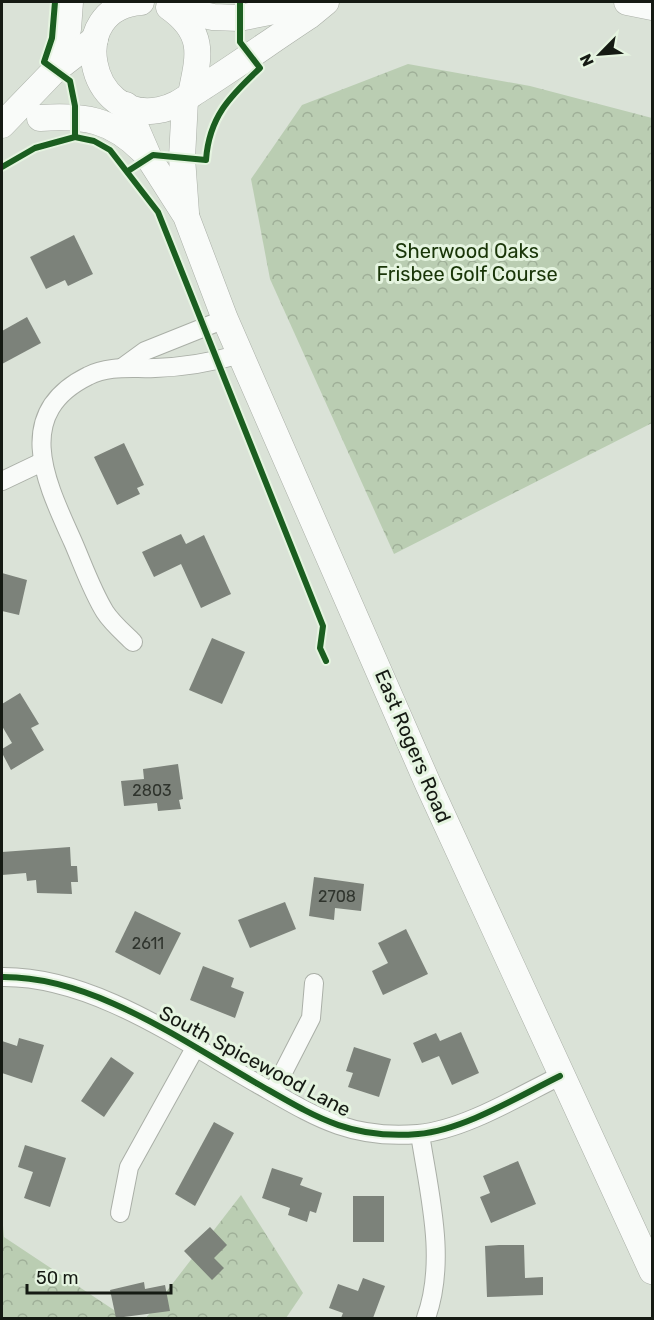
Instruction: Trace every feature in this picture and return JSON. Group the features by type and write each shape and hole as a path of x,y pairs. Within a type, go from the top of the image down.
{"main road":[{"path":"55,70 68,29 70,2"},
{"path":"96,2 97,33 93,61 98,78 122,103 140,111 158,110 188,97 309,16 326,2"},
{"path":"2,126 55,70 97,33 108,16 120,7 157,3 213,17 239,18 320,2"},
{"path":"157,3 186,20 198,45 198,60 188,97"},
{"name":"East Rogers Road","path":"186,216 182,154 188,97"},
{"path":"2,135 40,118 122,103"},
{"name":"East Rogers Road","path":"122,103 149,158 186,216 225,319 428,784 560,1076 652,1271"},
{"path":"40,118 91,119 106,123 129,137 149,158"}],"street":[{"path":"123,367 145,351 225,319"},
{"path":"133,642 105,613 48,488 42,462 44,428 58,399 69,388 90,375 123,367 155,368 216,361 241,354"},
{"path":"2,481 42,462"},
{"name":"South Spicewood Lane","path":"2,977 54,982 102,997 313,1115 350,1131 379,1135 420,1134 469,1119 560,1076"},
{"path":"273,1092 311,1018 314,983"},
{"path":"120,1213 129,1167 195,1048"},
{"path":"420,1134 435,1237 433,1285 426,1318"}],"green space":[{"name":"Sherwood Oaks Frisbee Golf Course","path":"408,64 530,86 652,118 652,423 394,554 270,279 251,179 302,105"},
{"path":"241,1195 303,1293 286,1318 146,1318"},
{"path":"2,1214 4,1237 126,1318 2,1318"}],"building":[{"path":"74,235 93,274 68,286 65,280 46,289 30,257"},
{"path":"27,317 41,343 2,364 2,331"},
{"path":"124,443 144,485 137,488 140,494 117,505 94,457"},
{"path":"181,534 186,544 204,535 231,594 201,608 181,564 154,577 142,552"},
{"path":"2,573 27,580 19,615 2,611"},
{"path":"212,638 245,652 222,704 189,690"},
{"path":"20,693 39,724 31,728 44,750 11,770 2,753 2,749 12,743 2,726 2,704"},
{"path":"178,764 183,799 179,800 181,809 158,811 157,803 124,806 121,781 144,779 143,769"},
{"path":"70,847 71,866 77,866 78,882 71,882 72,894 37,893 36,880 27,881 26,873 2,875 2,852"},
{"path":"314,877 364,884 361,911 335,908 334,920 309,916"},
{"path":"285,902 296,929 250,948 238,920"},
{"path":"135,911 181,933 160,975 115,952"},
{"path":"406,929 428,974 383,995 372,971 388,963 378,943"},
{"path":"203,966 234,978 231,987 244,992 235,1018 190,1000"},
{"path":"461,1032 479,1073 452,1085 439,1056 422,1063 413,1043 436,1033 440,1041"},
{"path":"19,1038 44,1045 32,1083 2,1073 2,1041 17,1046"},
{"path":"354,1047 391,1059 379,1097 348,1087 353,1073 346,1071"},
{"path":"111,1057 134,1073 104,1117 81,1101"},
{"path":"214,1122 234,1133 195,1206 175,1194"},
{"path":"25,1145 66,1158 50,1207 24,1198 33,1172 18,1167"},
{"path":"518,1161 536,1204 491,1223 480,1197 490,1193 483,1176"},
{"path":"272,1168 303,1178 300,1185 322,1193 316,1213 310,1211 307,1222 288,1215 290,1208 262,1198"},
{"path":"353,1196 384,1196 384,1242 353,1242"},
{"path":"210,1227 227,1245 214,1258 224,1268 212,1280 184,1251"},
{"path":"524,1245 525,1278 543,1277 543,1295 487,1297 485,1246"},
{"path":"363,1278 385,1286 373,1318 341,1318 343,1313 329,1308 338,1284 358,1291"},
{"path":"144,1282 145,1289 165,1285 170,1311 116,1318 110,1290"}],"cycle path":[{"path":"55,2 52,38 44,62 70,81 75,106 75,137"},
{"path":"128,171 153,155 206,160 211,131 216,119 239,88 260,68 240,42 240,2"},
{"path":"2,167 35,148 75,137 94,141 110,150 158,212 323,626 320,648 326,661"},
{"path":"2,977 36,980 69,987 102,999 167,1031 315,1115 352,1129 372,1133 418,1134 454,1126 491,1111 560,1076"}]}
